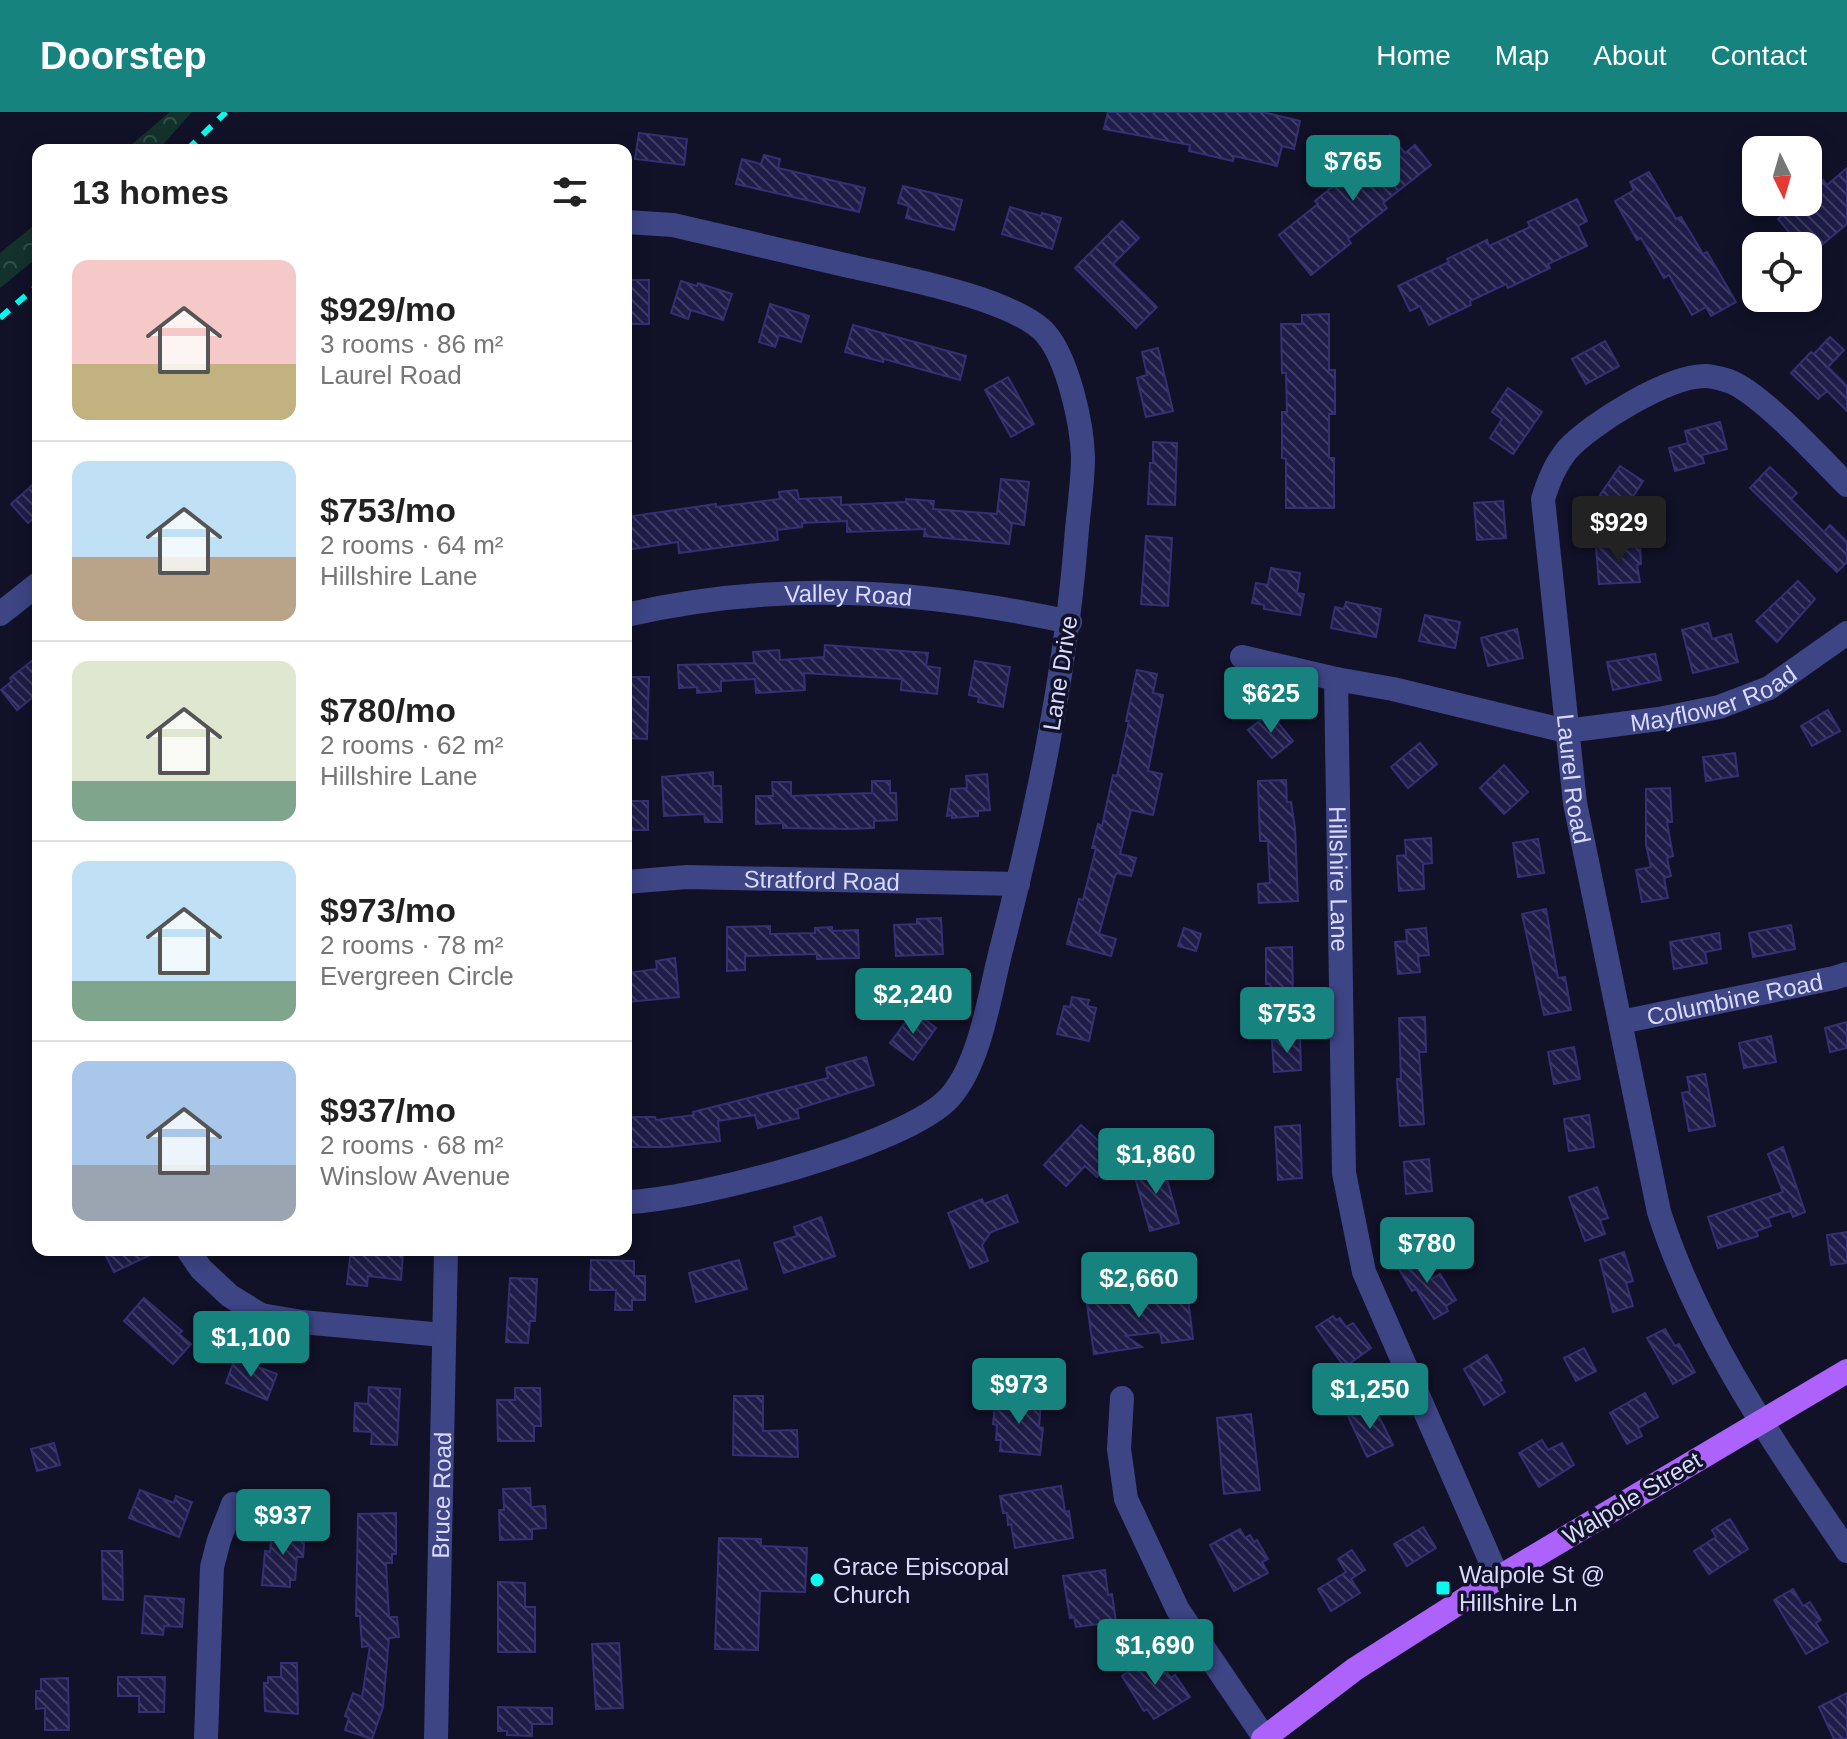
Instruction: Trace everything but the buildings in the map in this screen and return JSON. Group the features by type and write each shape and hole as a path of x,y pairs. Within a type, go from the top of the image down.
{"main road":[{"name":"Walpole Street","path":"1264,1738 1355,1669 1498,1578 1847,1371"}],"street":[{"name":"Lane Drive","path":"632,222 673,225 964,293 1017,314 1045,333 1075,399 1083,456 1070,622 1043,773 1018,884 968,1072 948,1099 913,1124 833,1156 717,1188 632,1202"},
{"name":"Laurel Road","path":"1846,483 1749,391 1728,381 1705,376 1683,380 1606,417 1568,449 1551,473 1543,499 1575,803 1651,1178 1668,1240 1702,1316 1761,1422 1847,1551"},
{"path":"0,614 32,589"},
{"name":"Valley Road","path":"632,614 679,603 742,595 823,592 979,603 1070,622"},
{"name":"Mayflower Road","path":"1566,731 1659,719 1719,707 1769,688 1847,633"},
{"path":"1242,657 1393,689 1566,731"},
{"name":"Hillshire Lane","path":"1336,679 1344,1173 1355,1237 1369,1286 1498,1578"},
{"name":"Stratford Road","path":"632,882 687,877 1018,884"},
{"name":"Columbine Road","path":"1621,1022 1847,974"},
{"path":"192,1256 201,1269 230,1296 261,1315 302,1322 443,1335"},
{"name":"Bruce Road","path":"436,1739 446,1256"},
{"path":"1122,1398 1119,1449 1126,1499 1178,1610 1264,1738"},
{"path":"206,1739 212,1567 233,1504"}],"green space":[{"path":"170,112 192,112 163,144 132,144"},
{"path":"32,227 32,262 0,288 0,253"}],"railway":[{"path":"193,144 226,112"},
{"path":"0,318 32,290"}],"place":[{"name":"Grace Episcopal Church","path":"817,1580"},
{"name":"Walpole St @ Hillshire Ln","path":"1443,1588"}]}
